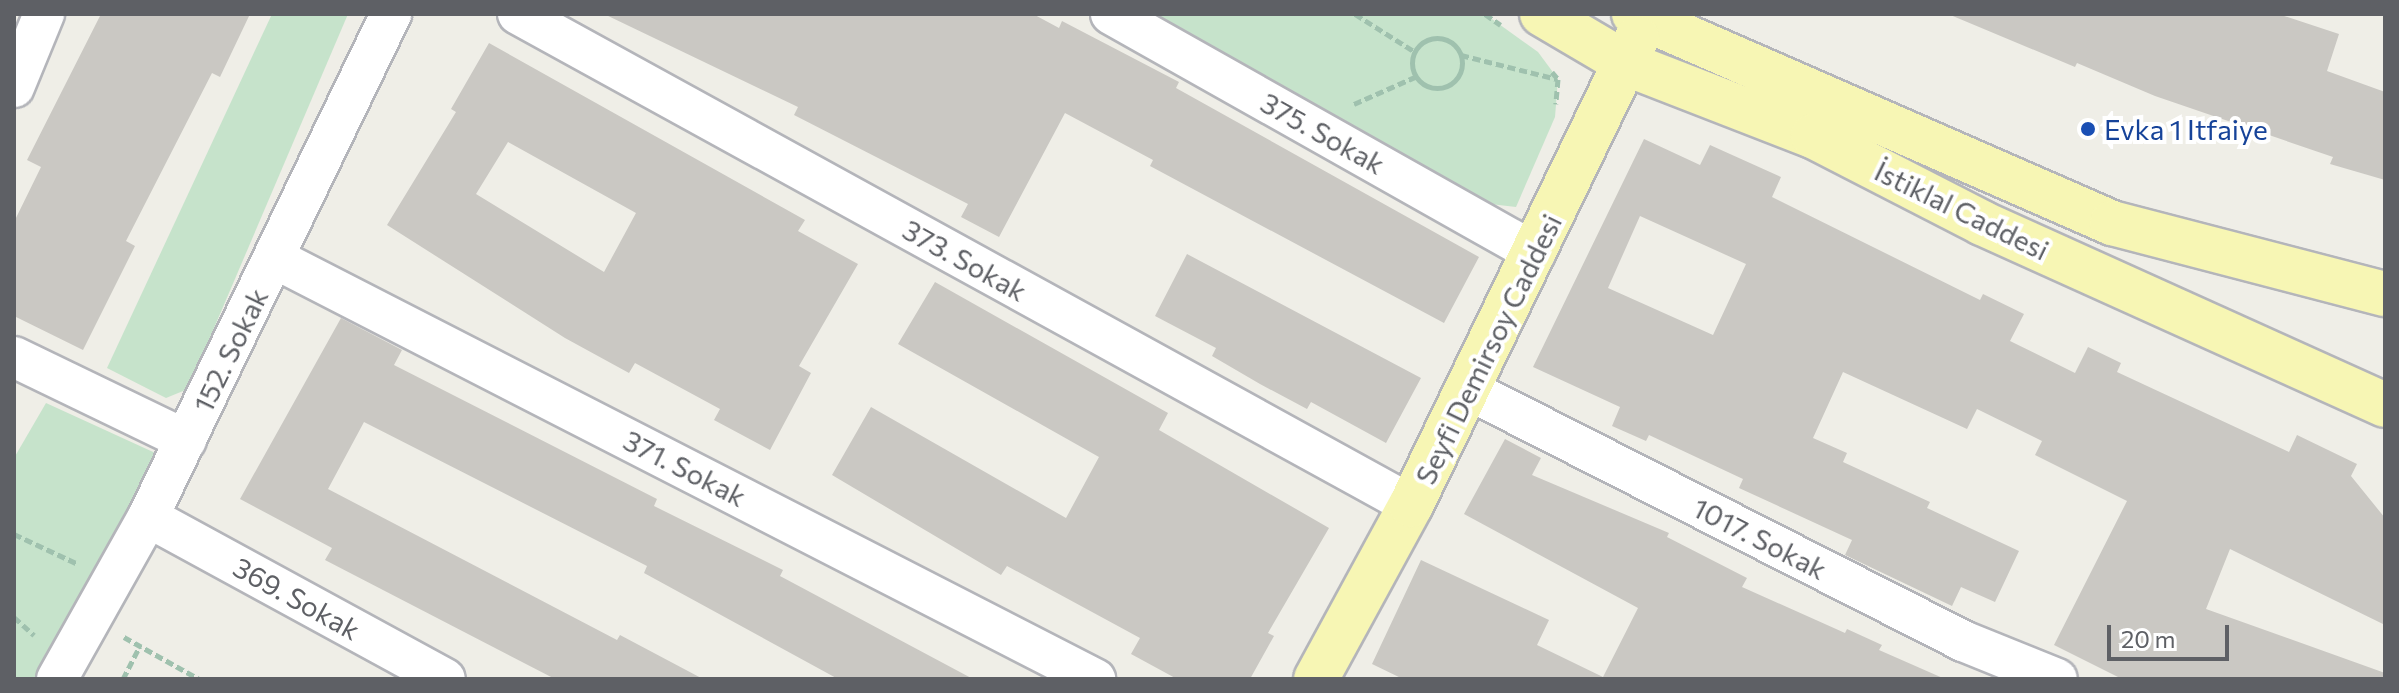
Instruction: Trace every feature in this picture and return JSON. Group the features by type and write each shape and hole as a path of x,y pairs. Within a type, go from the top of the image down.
{"main road":[{"name":"Seyfi Demirsoy Caddesi","path":"1316,679 1411,505 1535,253 1611,55 1642,16"},
{"name":"İstiklal Caddesi","path":"1642,16 2112,223 2385,294"},
{"name":"İstiklal Caddesi","path":"1524,22 1813,136 1982,223 2385,405"}],"street":[{"path":"14,87 44,14"},
{"name":"152. Sokak","path":"57,679 148,517 391,14"},
{"name":"373. Sokak","path":"518,14 1411,505"},
{"name":"375. Sokak","path":"1111,14 1535,253"},
{"name":"371. Sokak","path":"274,258 1095,679"},
{"path":"14,357 186,440"},
{"name":"1017. Sokak","path":"1467,389 1963,641 2057,679"},
{"name":"369. Sokak","path":"148,517 445,679"}],"path":[{"path":"1355,14 1415,52"},
{"path":"1485,14 1524,22"},
{"path":"1415,52 1435,38 1452,43 1461,55 1462,71 1446,87 1429,88 1415,77"},
{"path":"1415,52 1415,77"},
{"path":"1461,55 1558,79 1611,55"},
{"path":"1545,61 1558,79 1555,117"},
{"path":"1349,105 1415,77"},
{"path":"14,534 113,580"},
{"path":"123,679 140,646 199,679"}],"green space":[{"path":"272,14 348,14 188,389 166,398 107,368"},
{"path":"1155,14 1485,14 1538,52 1558,79 1555,117 1516,207 1473,202"},
{"path":"46,403 175,462 56,679 14,679 14,458"}],"building":[{"path":"101,14 250,14 220,77 212,73 126,241 135,246 83,350 14,316 14,222 41,167 27,160"},
{"path":"604,14 1033,14 1059,28 1062,21 1179,82 1176,88 1479,257 1444,323 1150,166 1153,160 1065,113 999,237 961,217 968,204 794,115 798,107"},
{"path":"1948,14 2278,14 2339,34 2327,71 2385,92 2385,180 2330,164 2333,157 2155,96 2077,63 2075,67"},
{"path":"489,43 805,220 798,231 858,264 799,366 811,373 770,450 714,420 720,409 635,363 629,373 565,338 387,225 456,112 451,109","holes":["508,142 636,213 604,272 476,194"]},
{"path":"1644,139 1700,165 1710,145 1781,177 1772,197 1980,300 1983,294 2024,314 2010,341 2075,373 2088,347 2121,363 2117,372 2289,452 2297,435 2357,464 2351,476 2385,518 2385,625 2230,549 2206,609 2385,673 2385,679 2122,679 2054,645 2127,501 2035,455 2042,441 1977,409 1967,429 1843,372 1813,438 1847,453 1843,462 1930,502 1927,508 2019,551 1995,602 1961,587 1952,606 1845,555 1852,540 1739,488 1743,479 1649,435 1646,441 1612,426 1620,407 1533,367","holes":["1640,216 1746,264 1713,335 1608,288"]},
{"path":"1187,254 1421,378 1386,443 1311,402 1307,409 1260,384 1212,356 1216,348 1155,316"},
{"path":"935,282 1168,413 1159,430 1329,528 1268,633 1274,636 1250,679 1177,679 1131,654 1140,638 1007,566 1001,575 832,475 871,407 1066,518 1099,457 898,344"},
{"path":"341,318 402,350 394,365 657,499 654,506 783,570 780,576 973,679 838,679 644,573 647,566 364,422 328,489 617,640 620,635 703,679 555,679 325,560 332,548 240,499"},
{"path":"1505,439 1541,458 1532,475 1669,533 1667,537 1747,578 1742,587 1845,633 1847,629 1882,645 1879,650 1945,679 1403,679 1372,664 1421,560 1549,620 1537,645 1603,677 1638,608 1464,514"}],"place":[{"name":"Evka 1 Itfaiye","path":"2088,129"}]}
